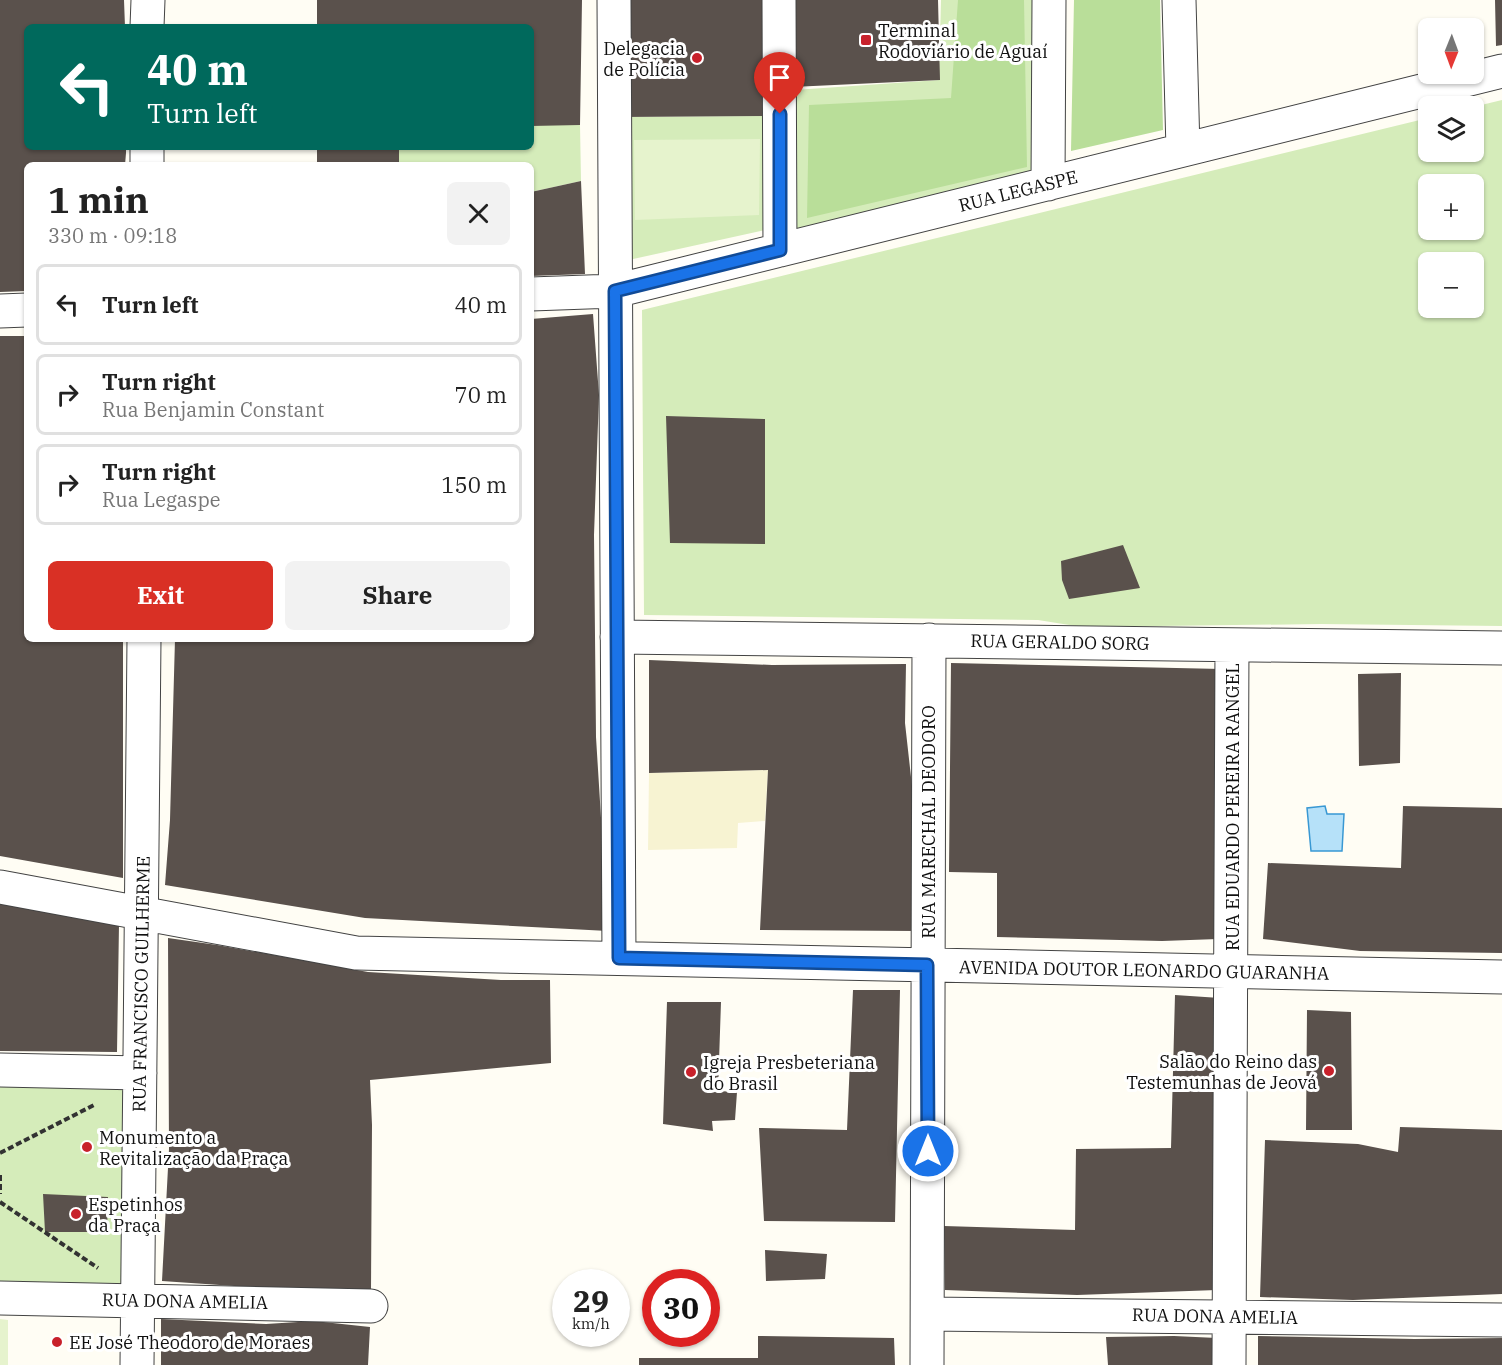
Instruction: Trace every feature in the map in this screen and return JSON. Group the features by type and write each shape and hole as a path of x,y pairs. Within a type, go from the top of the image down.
{"street":[{"path":"147,24 148,0"},
{"path":"614,0 619,958"},
{"path":"779,0 780,250"},
{"path":"1048,184 1049,0"},
{"path":"1179,0 1184,150"},
{"name":"RUA LEGASPE","path":"534,294 615,291 1502,71"},
{"path":"0,311 24,310"},
{"name":"RUA GERALDO SORG","path":"617,637 1502,648"},
{"name":"RUA MARECHAL DEODORO","path":"927,1365 929,640"},
{"name":"RUA FRANCISCO GUILHERME","path":"137,1365 144,642"},
{"name":"RUA EDUARDO PEREIRA RANGEL","path":"1230,1365 1232,645"},
{"name":"AVENIDA DOUTOR LEONARDO GUARANHA","path":"0,888 356,953 1502,977"},
{"path":"0,1070 140,1072"},
{"name":"RUA DONA AMELIA","path":"0,1298 371,1306"},
{"name":"RUA DONA AMELIA","path":"928,1314 1502,1320"}],"path":[{"path":"0,1153 100,1102"},
{"path":"0,1175 0,1194"},
{"path":"0,1202 106,1274"}],"shaded area":[{"path":"768,770 765,821 738,823 737,848 648,850 649,773"}],"green space":[{"path":"941,0 1042,0 1040,175 780,250 780,91 939,80"},
{"path":"958,0 1024,0 1027,167 807,218 809,105 951,98"},
{"path":"1074,0 1160,0 1163,130 1071,151"},
{"path":"1502,100 1502,626 1321,624 1082,627 1038,620 644,615 642,310 1418,120 1418,162 1484,162 1484,104"},
{"path":"772,116 770,229 624,261 622,117"},
{"path":"534,125 580,125 581,181 534,191 534,162 399,162 399,150 534,150"},
{"path":"760,139 759,215 635,220 634,140"},
{"path":"0,1075 135,1078 132,1295 0,1293"},
{"path":"0,1319 8,1320 8,1365 0,1365"}],"water":[{"path":"1325,806 1327,814 1344,814 1342,851 1311,851 1307,808"}],"building":[{"path":"0,0 124,0 125,24 24,24 24,150 126,150 125,162 24,162 24,291 0,292"},
{"path":"317,0 582,0 580,125 534,126 534,24 317,24"},
{"name":"Delegacia de Polícia","path":"622,0 772,0 772,116 622,117"},
{"name":"Terminal Rodoviário de Aguaí","path":"792,0 938,0 940,80 792,87"},
{"path":"1495,0 1502,0 1502,45 1496,46"},
{"path":"317,150 399,150 399,162 317,162"},
{"path":"581,181 585,274 534,276 534,191"},
{"path":"593,314 599,395 594,535 596,737 608,931 365,918 165,885 170,820 175,642 534,642 534,319"},
{"path":"0,336 24,336 24,642 123,642 123,878 0,856"},
{"path":"666,416 765,419 765,544 670,543"},
{"path":"1123,545 1140,588 1069,599 1062,580 1061,561"},
{"path":"649,660 772,665 906,664 905,723 917,831 916,931 760,930 768,770 649,773"},
{"path":"951,663 1222,669 1218,939 1162,941 997,937 997,873 949,872"},
{"path":"1401,673 1400,763 1359,766 1358,674"},
{"path":"1403,806 1502,808 1502,953 1360,951 1263,939 1268,863 1401,868"},
{"path":"0,904 119,924 117,1052 0,1051"},
{"path":"168,938 368,972 501,980 550,980 551,1063 370,1080 371,1290 304,1291 162,1281 169,1149"},
{"path":"853,990 900,990 895,1222 764,1221 759,1128 847,1130"},
{"path":"1175,995 1220,998 1217,1290 1077,1295 945,1290 944,1226 1075,1230 1076,1149 1171,1148"},
{"name":"Igreja Presbeteriana do Brasil","path":"667,1002 721,1002 718,1091 737,1092 735,1120 712,1121 713,1131 663,1124"},
{"name":"Salão do Reino das Testemunhas de Jeová","path":"1307,1010 1351,1012 1352,1130 1306,1130"},
{"path":"1400,1127 1502,1130 1502,1294 1353,1300 1260,1297 1265,1140 1358,1144 1398,1152"},
{"name":"Espetinhos da Praça","path":"43,1194 108,1197 107,1232 45,1232"},
{"path":"765,1250 827,1254 825,1279 766,1281"},
{"path":"161,1319 266,1324 314,1321 370,1327 368,1365 161,1365"},
{"path":"758,1336 894,1338 895,1365 639,1365 639,1358 758,1358"},
{"path":"1258,1336 1502,1338 1502,1365 1258,1365"},
{"path":"1106,1337 1217,1338 1216,1365 1108,1365"}],"place":[{"name":"Terminal Rodoviário de Aguaí","path":"866,40"},
{"name":"Delegacia de Polícia","path":"697,58"},
{"name":"Salão do Reino das Testemunhas de Jeová","path":"1329,1071"},
{"name":"Igreja Presbeteriana do Brasil","path":"691,1072"},
{"name":"Monumento a Revitalização da Praça","path":"87,1147"},
{"name":"Espetinhos da Praça","path":"76,1214"},
{"name":"EE José Theodoro de Moraes","path":"57,1342"}],"route":[{"path":"780,114 780,250 615,291 619,958 927,965 928,1151"}]}
